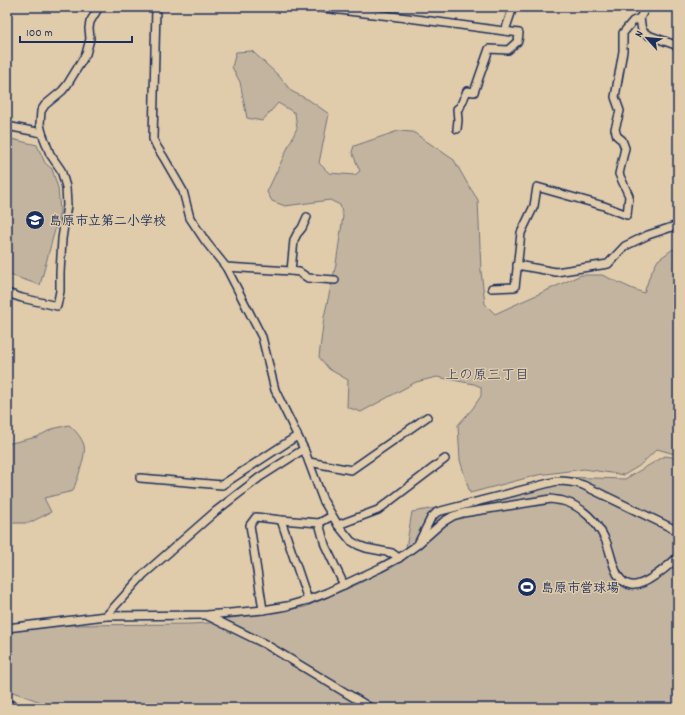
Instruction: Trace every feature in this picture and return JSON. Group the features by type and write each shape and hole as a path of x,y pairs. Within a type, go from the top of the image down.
{"highway":[{"path":"7,706 16,708"}],"street":[{"path":"7,293 57,306 60,291 62,239 67,205 66,187 61,170 50,154 42,132 40,124 41,111 44,105 62,91 67,85 86,54 90,38 90,22 99,7"},
{"path":"156,7 153,139 182,191 190,218 206,242 226,266 262,337 275,390 304,449 323,500 332,516 350,541 366,548 392,553 399,558"},
{"path":"314,7 519,33 518,41 508,50 489,49 474,92 467,91 460,107 457,109 458,120 456,129"},
{"path":"505,31 512,7"},
{"path":"646,7 640,18 642,31 648,35 678,46"},
{"path":"492,288 515,287 521,232 534,206 537,188 604,206 627,215 629,196 618,174 625,148 622,140 617,136 615,129 620,111 615,97 623,52 623,33 633,21 640,18"},
{"path":"7,126 42,132"},
{"path":"291,271 294,240 307,217"},
{"path":"517,265 556,272 608,264 625,246 648,234 678,225"},
{"path":"226,266 299,272 308,278 335,280"},
{"path":"308,462 351,470 427,417"},
{"path":"140,478 222,485 297,436"},
{"path":"106,616 144,574 216,511 260,477 304,449"},
{"path":"338,525 378,510 445,459"},
{"path":"417,545 431,518 442,510 557,481 574,482 584,485 678,531"},
{"path":"7,628 106,616 207,616 286,606 308,600 344,585 399,558 417,545 443,522 453,516 463,512 551,499 574,505 591,518 599,527 606,540 619,579 624,583 631,585 638,584 652,578 678,557"},
{"path":"263,610 250,525 256,517 319,524 332,516"},
{"path":"281,520 308,600"},
{"path":"319,524 325,545 344,585"},
{"path":"207,616 265,644 371,708"}],"shaded area":[{"path":"252,51 279,76 291,91 309,100 329,114 319,163 329,173 355,175 360,171 352,152 354,146 398,131 413,132 454,160 478,200 481,271 485,304 495,314 581,275 602,275 644,293 650,275 658,260 673,249 678,251 678,455 657,449 639,466 624,475 584,469 538,475 470,493 460,460 458,425 481,396 481,387 474,384 437,377 416,382 361,412 347,407 348,380 329,369 319,357 324,317 336,264 343,216 340,205 330,200 285,206 272,201 267,192 297,128 295,113 278,103 262,121 247,118 240,82 232,67 236,52"},
{"name":"島原市立第二小学校","path":"7,138 37,145 45,163 52,169 58,188 60,211 40,285 7,274"},
{"path":"69,425 80,437 85,449 81,468 73,491 44,498 51,512 29,523 7,523 7,444 37,437 52,429"},
{"path":"665,456 678,458 678,708 58,708 7,690 7,628 69,625 191,624 226,622 222,619 265,614 305,607 358,584 404,560 412,512 436,508 558,477 625,479"}],"place":[{"name":"島原市立第二小学校","path":"35,220"},
{"name":"島原市営球場","path":"527,587"}],"district":[{"name":"上の原三丁目","path":"487,374"}]}
